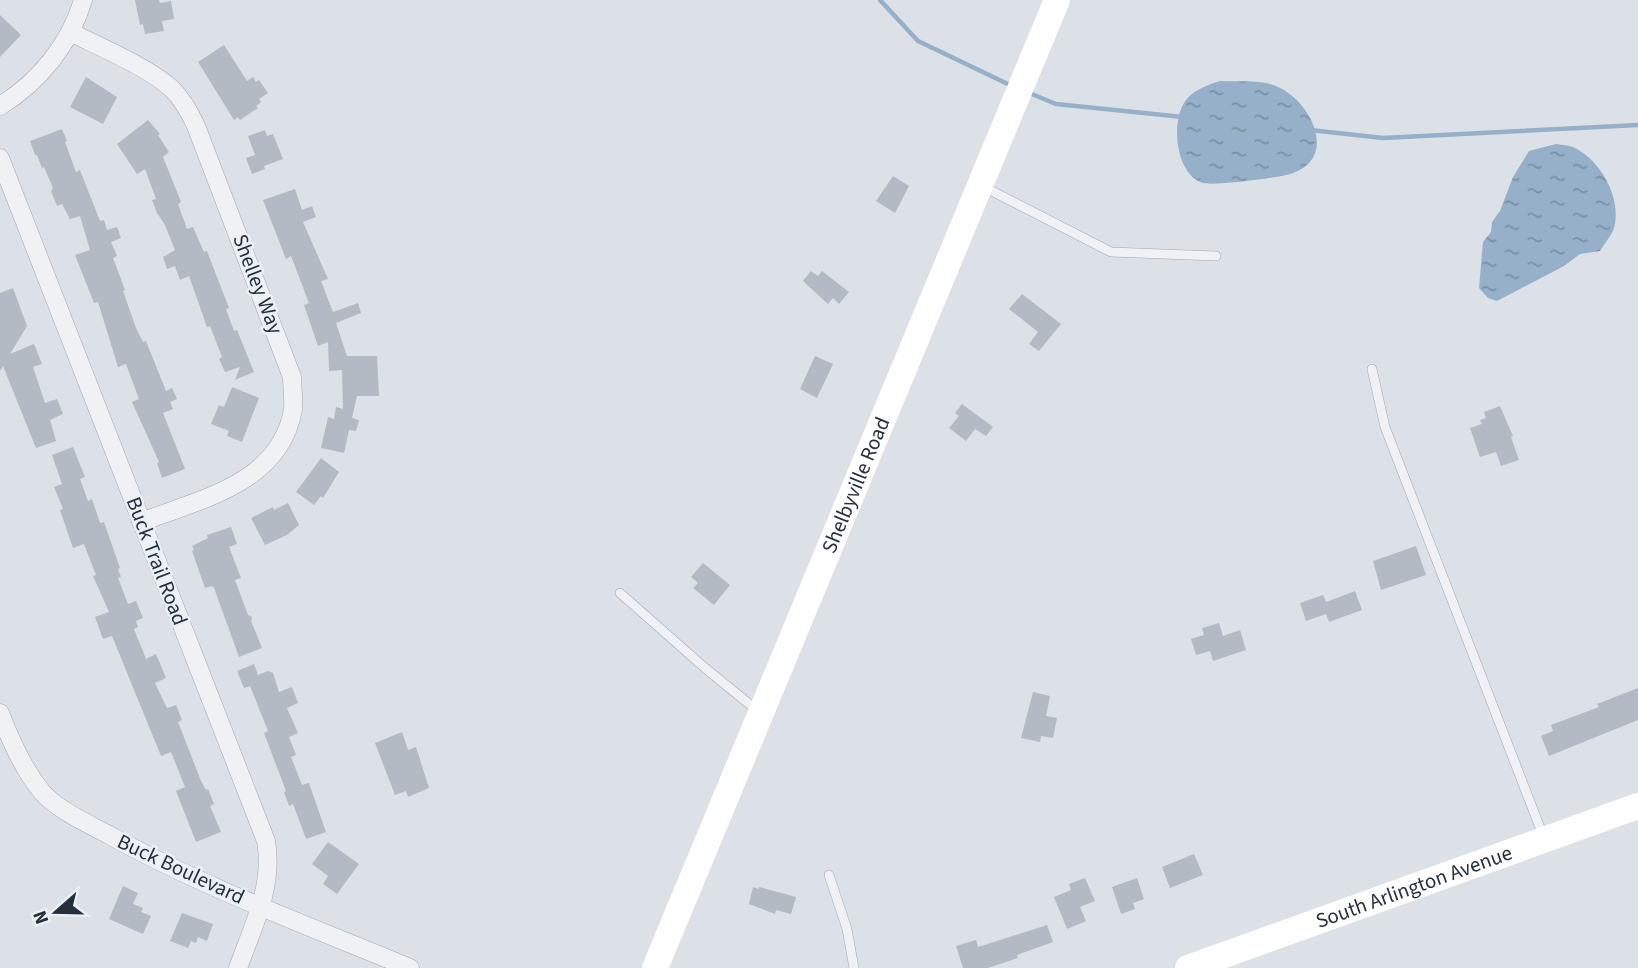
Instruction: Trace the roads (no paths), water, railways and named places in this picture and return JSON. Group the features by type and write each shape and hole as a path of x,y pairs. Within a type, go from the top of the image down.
{"main road":[{"name":"Shelbyville Road","path":"654,968 1057,0"},
{"name":"South Arlington Avenue","path":"1188,968 1638,806"}],"street":[{"path":"0,106 39,75 58,52 70,32 83,0"},
{"name":"Shelley Way","path":"70,32 162,81 177,94 186,107 196,126 292,377 293,408 288,428 278,450 267,463 239,484 141,522"},
{"name":"Buck Trail Road","path":"0,158 266,841 268,878 261,907 238,968"},
{"name":"Buck Boulevard","path":"0,713 13,748 43,793 75,817 135,850 261,907 410,968"}],"lane":[{"path":"980,185 1111,252 1216,256"},
{"path":"1372,369 1385,427 1545,839"},
{"path":"620,593 760,713"},
{"path":"829,875 847,929 854,968"}],"water":[{"path":"1220,81 1272,84 1290,94 1309,116 1315,129 1315,154 1307,165 1286,175 1248,181 1210,184 1194,178 1187,170 1178,148 1180,112 1191,95"},
{"path":"1556,144 1577,149 1602,173 1615,205 1613,231 1600,251 1580,254 1564,266 1497,301 1488,298 1479,288 1483,242 1491,232 1492,222 1500,211 1513,177 1529,151"}],"waterway":[{"path":"880,0 918,41 1012,86"},
{"path":"1027,92 1056,104 1183,117"},
{"path":"1310,130 1383,138 1638,125"}]}
